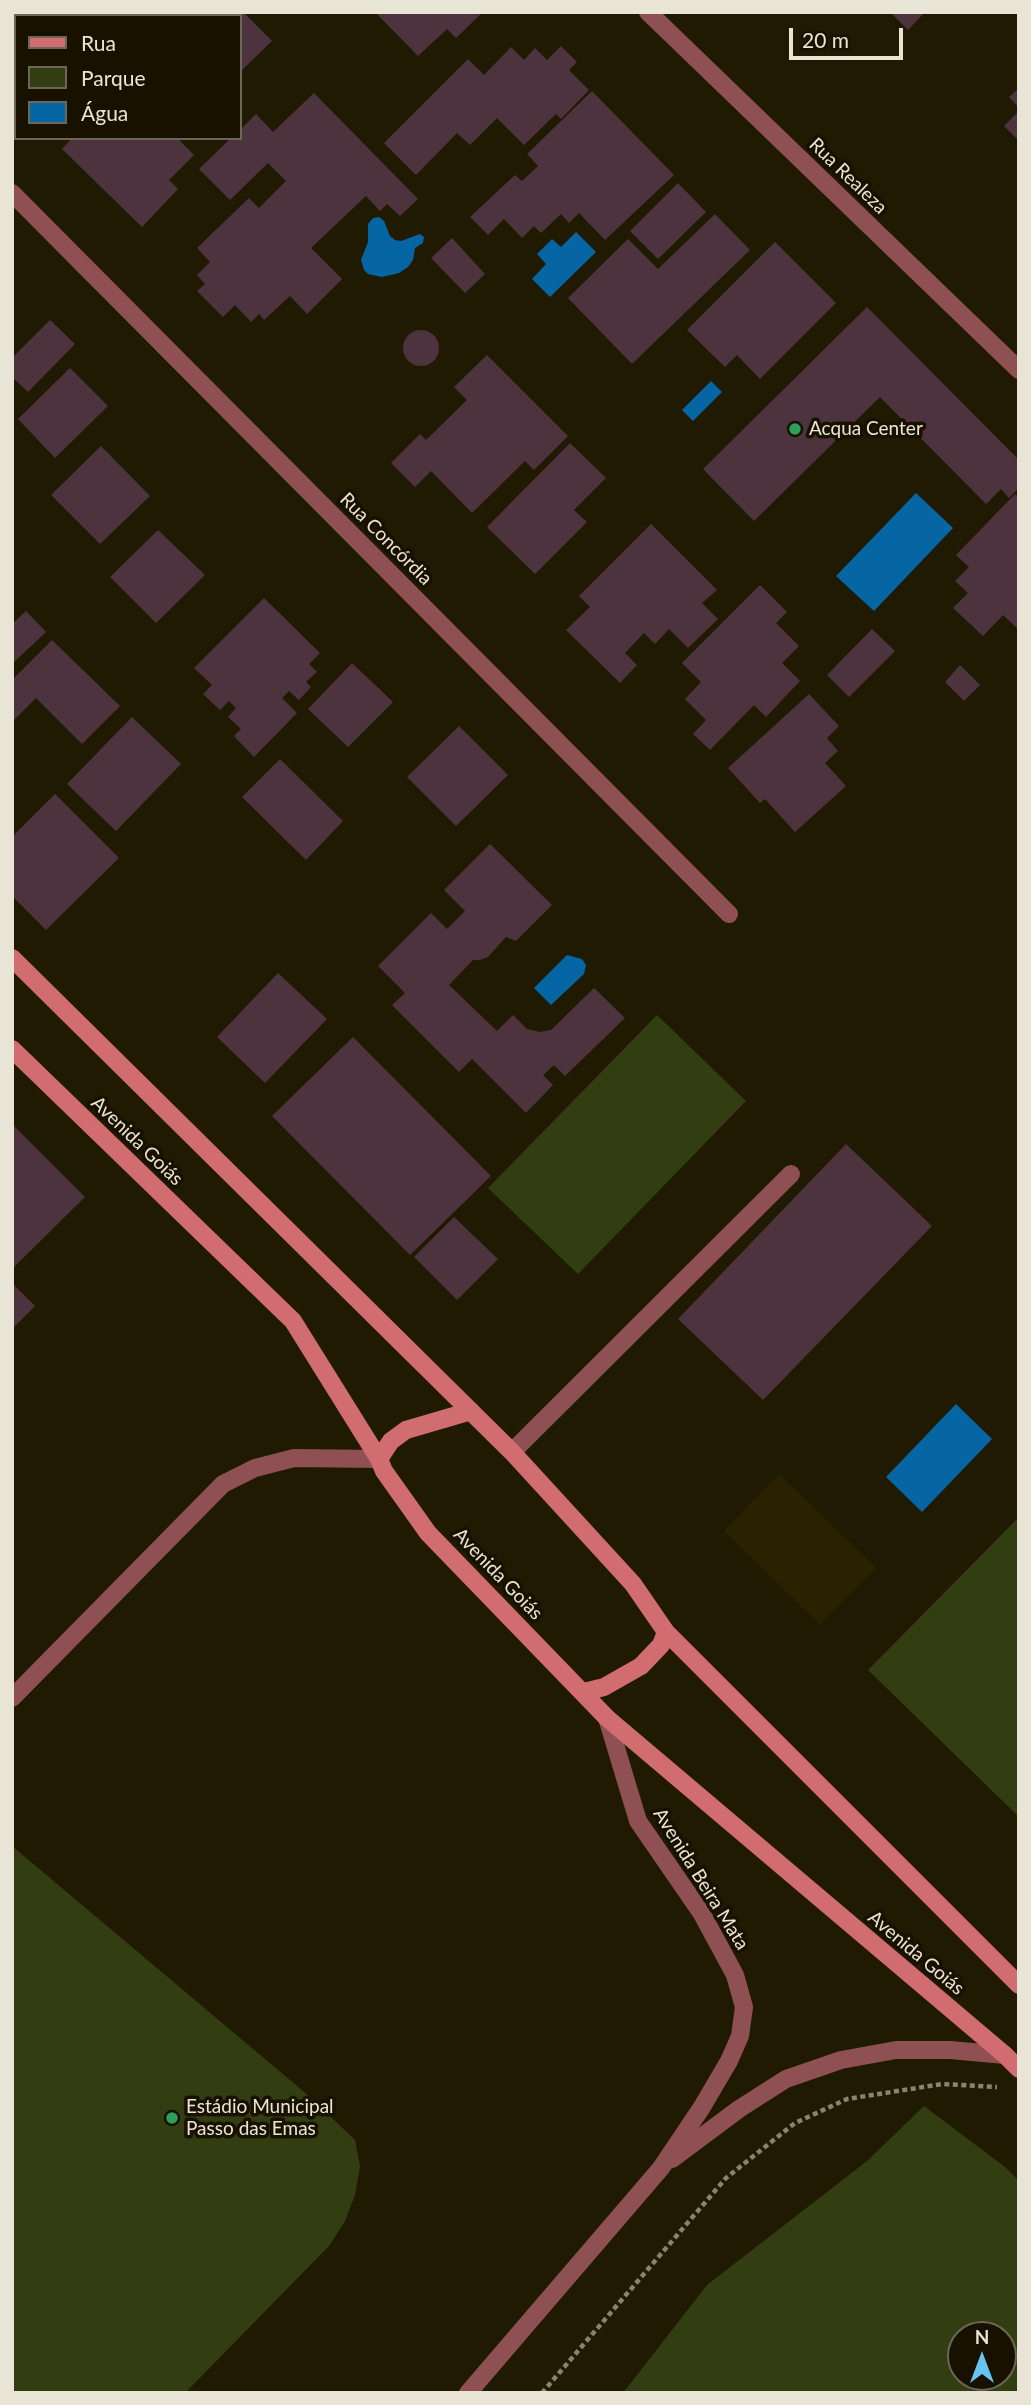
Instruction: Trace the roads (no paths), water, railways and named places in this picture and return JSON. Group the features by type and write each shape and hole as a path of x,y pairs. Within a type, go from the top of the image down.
{"main road":[{"path":"12,958 512,1452 633,1584 666,1632 1019,1985"},
{"name":"Avenida Goiás","path":"12,1049 293,1321 384,1471 428,1533 607,1718 1019,2069"},
{"path":"379,1459 391,1440 406,1430 471,1411"},
{"path":"584,1692 604,1687 641,1666 660,1644 666,1632"}],"street":[{"name":"Rua Realeza","path":"648,12 1019,370"},
{"name":"Rua Concórdia","path":"12,193 729,914"},
{"path":"512,1452 791,1174"},
{"path":"12,1698 223,1484 255,1468 294,1458 379,1459"},
{"name":"Avenida Beira Mata","path":"468,2393 661,2168 729,2062 740,2036 744,2007 736,1975 702,1914 638,1821 607,1718"},
{"name":"Avenida Beira Mata","path":"661,2168 738,2109 786,2079 841,2060 896,2050 950,2050 1005,2055"}],"water":[{"path":"379,217 395,240 401,241 420,234 424,237 423,243 415,248 413,260 408,267 399,273 382,277 368,274 361,260 368,242 368,224 373,218"},
{"path":"576,232 596,252 550,297 532,279 546,264 537,254 552,239 561,247"},
{"path":"711,381 722,392 693,421 682,410"},
{"path":"916,493 953,528 874,611 836,576"},
{"path":"567,955 582,959 586,965 584,974 551,1005 534,988"},
{"path":"956,1404 992,1439 922,1512 886,1477"}],"place":[{"name":"Acqua Center","path":"795,429"},
{"name":"Estádio Municipal Passo das Emas","path":"172,2118"}]}
